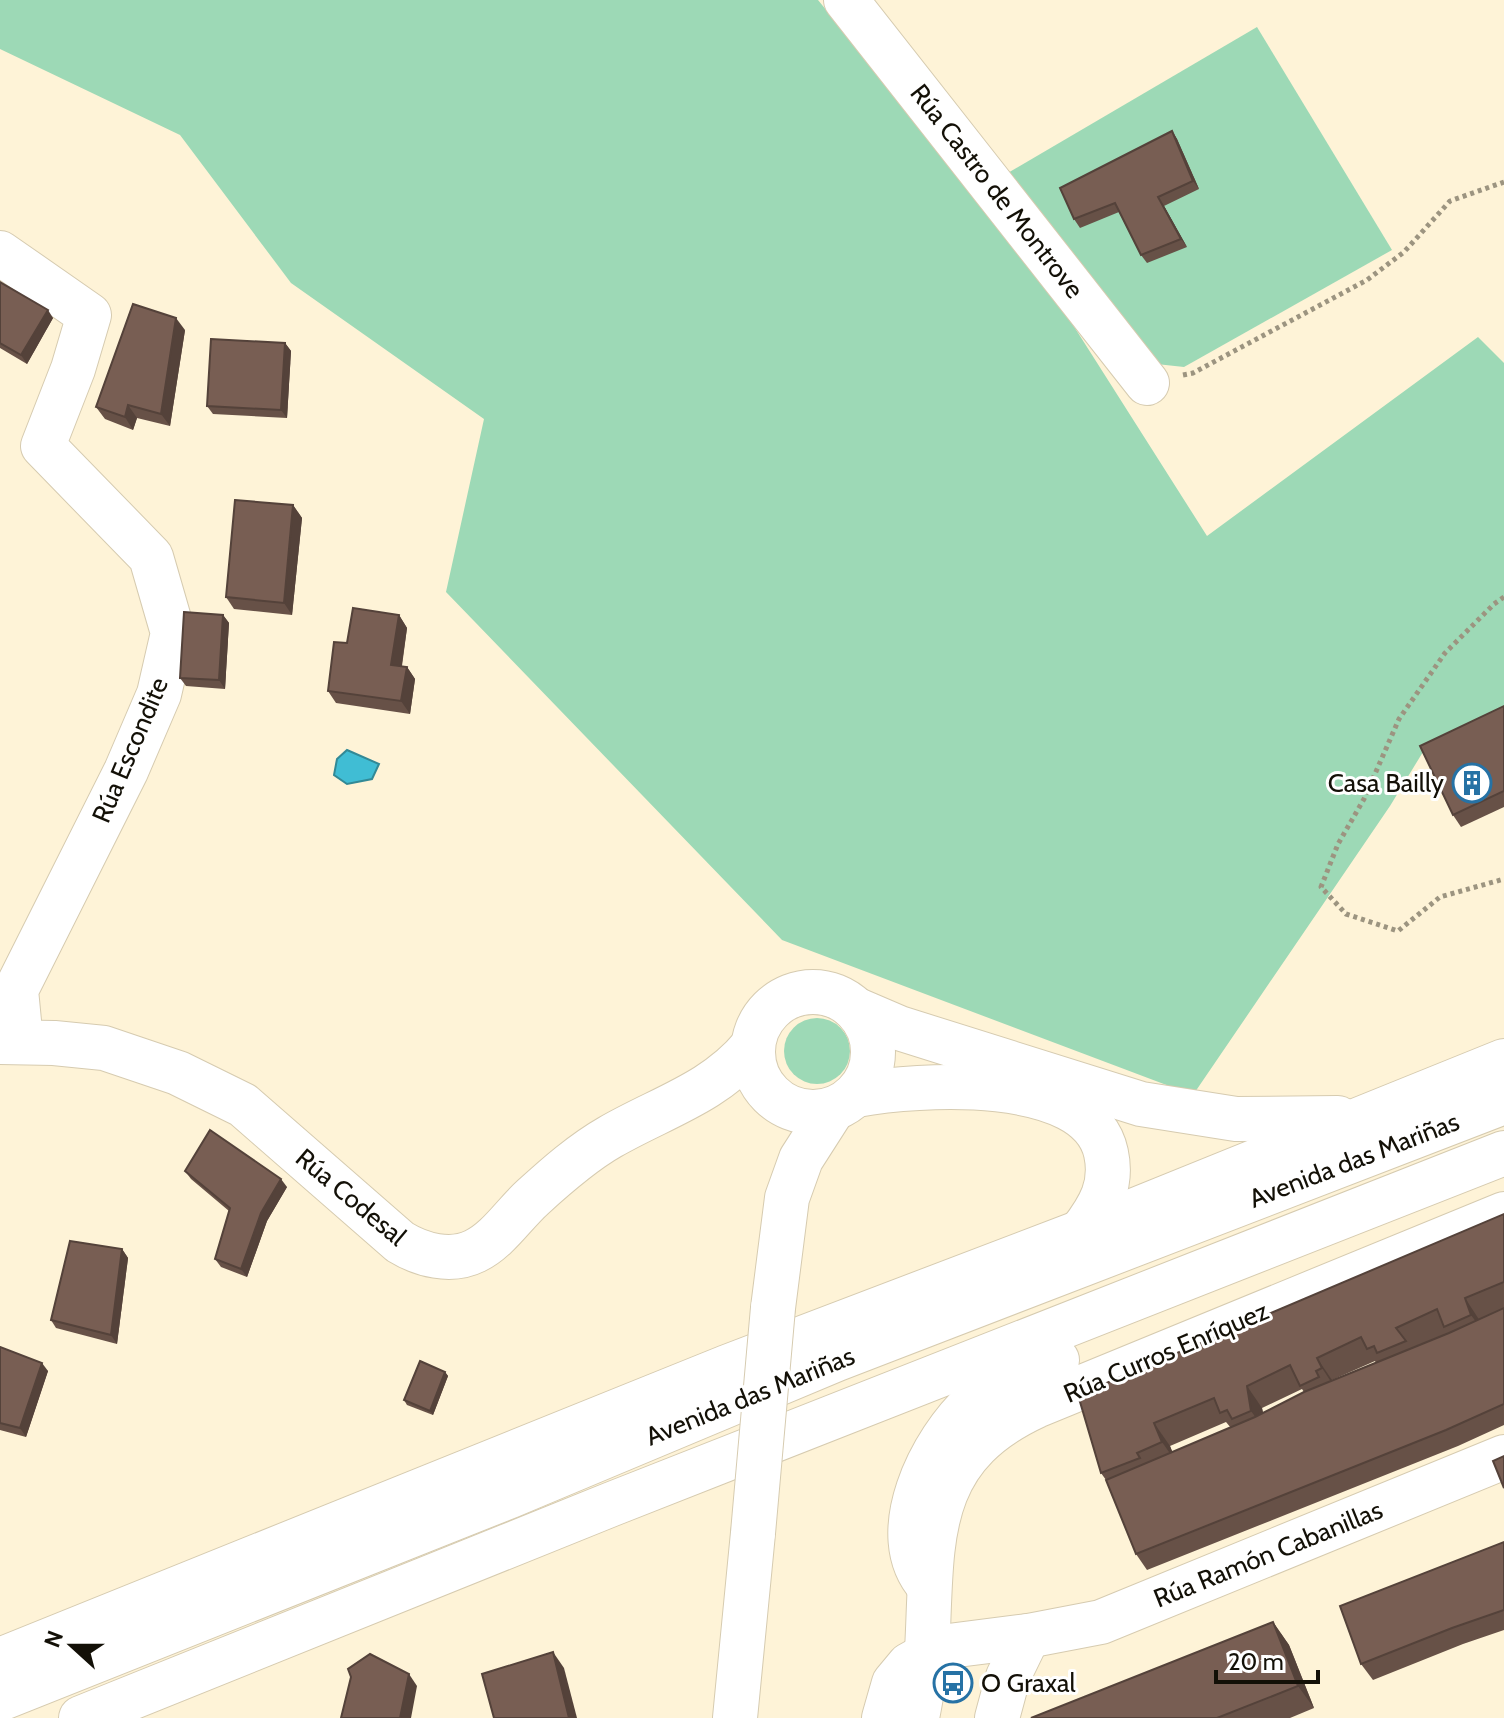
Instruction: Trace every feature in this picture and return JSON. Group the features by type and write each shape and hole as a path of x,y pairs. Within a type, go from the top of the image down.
{"main road":[{"name":"Rúa Castro de Montrove","path":"846,0 1147,383"},
{"name":"Rúa Escondite","path":"0,253 89,315 73,369 43,446 151,557 173,633 159,694 126,771 16,990 10,1042"},
{"path":"781,1229 773,1100 756,1071 752,1047 765,1015 777,1002 792,994 810,991 827,993 899,1028 1141,1104 1188,1113 1236,1119 1333,1119 1421,1095"},
{"path":"735,1718 781,1229 787,1198 801,1159 844,1102 866,1080 873,1062 873,1043 867,1025 857,1010"},
{"name":"Rúa Codesal","path":"10,1042 104,1048 178,1073 243,1105 400,1242 416,1252 456,1257 476,1251 566,1168 607,1138 705,1090 752,1047"},
{"path":"0,1660 727,1367 1081,1232 1504,1061"},
{"path":"773,1100 797,1110 815,1112 913,1086 962,1086 1004,1090 1045,1100 1079,1113 1103,1139 1109,1170 1100,1207 1081,1232"},
{"name":"Rúa Codesal","path":"676,1104 706,1100 773,1100"},
{"name":"Avenida das Mariñas","path":"0,1699 510,1496 837,1359 1504,1102"},
{"name":"Avenida das Mariñas","path":"81,1718 612,1504 1504,1153"},
{"path":"929,1586 918,1574 909,1548 917,1493 928,1467 951,1429 975,1402 1023,1374 1283,1268 1360,1232 1386,1219 1446,1176"},
{"name":"Rúa Curros Enríquez","path":"917,1718 927,1655 932,1540 940,1503 955,1474 978,1443 1011,1418 1504,1214"},
{"name":"Rúa Ramón Cabanillas","path":"929,1586 962,1611 990,1626 1028,1636 1101,1622 1504,1457"},
{"path":"884,1718 894,1683 909,1665 941,1647 1028,1636"},
{"path":"997,1718 1008,1677 1028,1636"}],"path":[{"path":"1147,383 1193,373 1367,280 1404,252 1450,201 1504,182"},
{"path":"1504,597 1445,653 1399,719 1364,799 1338,844 1321,887 1346,914 1398,931 1440,897 1504,879"}],"green space":[{"path":"0,0 818,0 1040,273 1207,536 1478,337 1504,363 1504,710 1426,747 1390,806 1193,1095 782,940 446,592 484,419 291,283 180,135 0,49"},
{"path":"1257,27 1392,250 1184,367 1138,362 1001,177"},
{"path":"817,1018 830,1021 840,1028 847,1038 850,1051 847,1064 840,1074 830,1081 817,1084 804,1081 794,1074 787,1064 784,1051 787,1038 794,1028 804,1021"}],"water":[{"path":"347,750 379,764 372,779 347,784 334,775 337,759"}],"building":[{"path":"1172,131 1193,181 1158,197 1181,239 1141,255 1115,203 1074,219 1060,188"},
{"path":"0,282 48,310 21,355 0,343"},
{"path":"133,304 176,318 161,414 128,405 125,417 96,407"},
{"path":"211,339 285,343 281,410 207,406"},
{"path":"235,500 293,505 284,603 226,597"},
{"path":"353,608 399,615 391,665 407,667 401,701 328,691 334,642 347,643"},
{"path":"184,612 223,615 219,680 180,678"},
{"name":"Casa Bailly","path":"1504,706 1504,791 1453,815 1420,746"},
{"path":"210,1130 281,1179 261,1213 241,1269 215,1259 230,1208 185,1171"},
{"path":"1504,1214 1504,1282 1465,1298 1471,1315 1444,1327 1437,1309 1396,1328 1406,1341 1377,1353 1374,1346 1367,1349 1361,1337 1317,1358 1322,1368 1316,1371 1319,1377 1300,1386 1290,1365 1247,1386 1251,1411 1232,1419 1227,1410 1220,1413 1214,1398 1154,1423 1162,1442 1137,1453 1140,1458 1101,1473 1078,1395"},
{"path":"70,1241 122,1249 111,1335 51,1320"},
{"path":"1504,1308 1504,1404 1136,1554 1106,1480"},
{"path":"0,1347 42,1363 20,1428 0,1423"},
{"path":"420,1361 445,1372 430,1411 404,1400"},
{"path":"1504,1456 1504,1488 1493,1461"},
{"path":"1504,1542 1504,1610 1361,1664 1340,1606"},
{"path":"1273,1622 1298,1686 1217,1718 1031,1718"},
{"path":"553,1652 569,1718 494,1718 482,1674"},
{"path":"370,1654 409,1674 400,1718 341,1718 351,1677 348,1669"}],"place":[{"name":"Casa Bailly","path":"1472,783"},
{"name":"O Graxal","path":"953,1683"}]}
